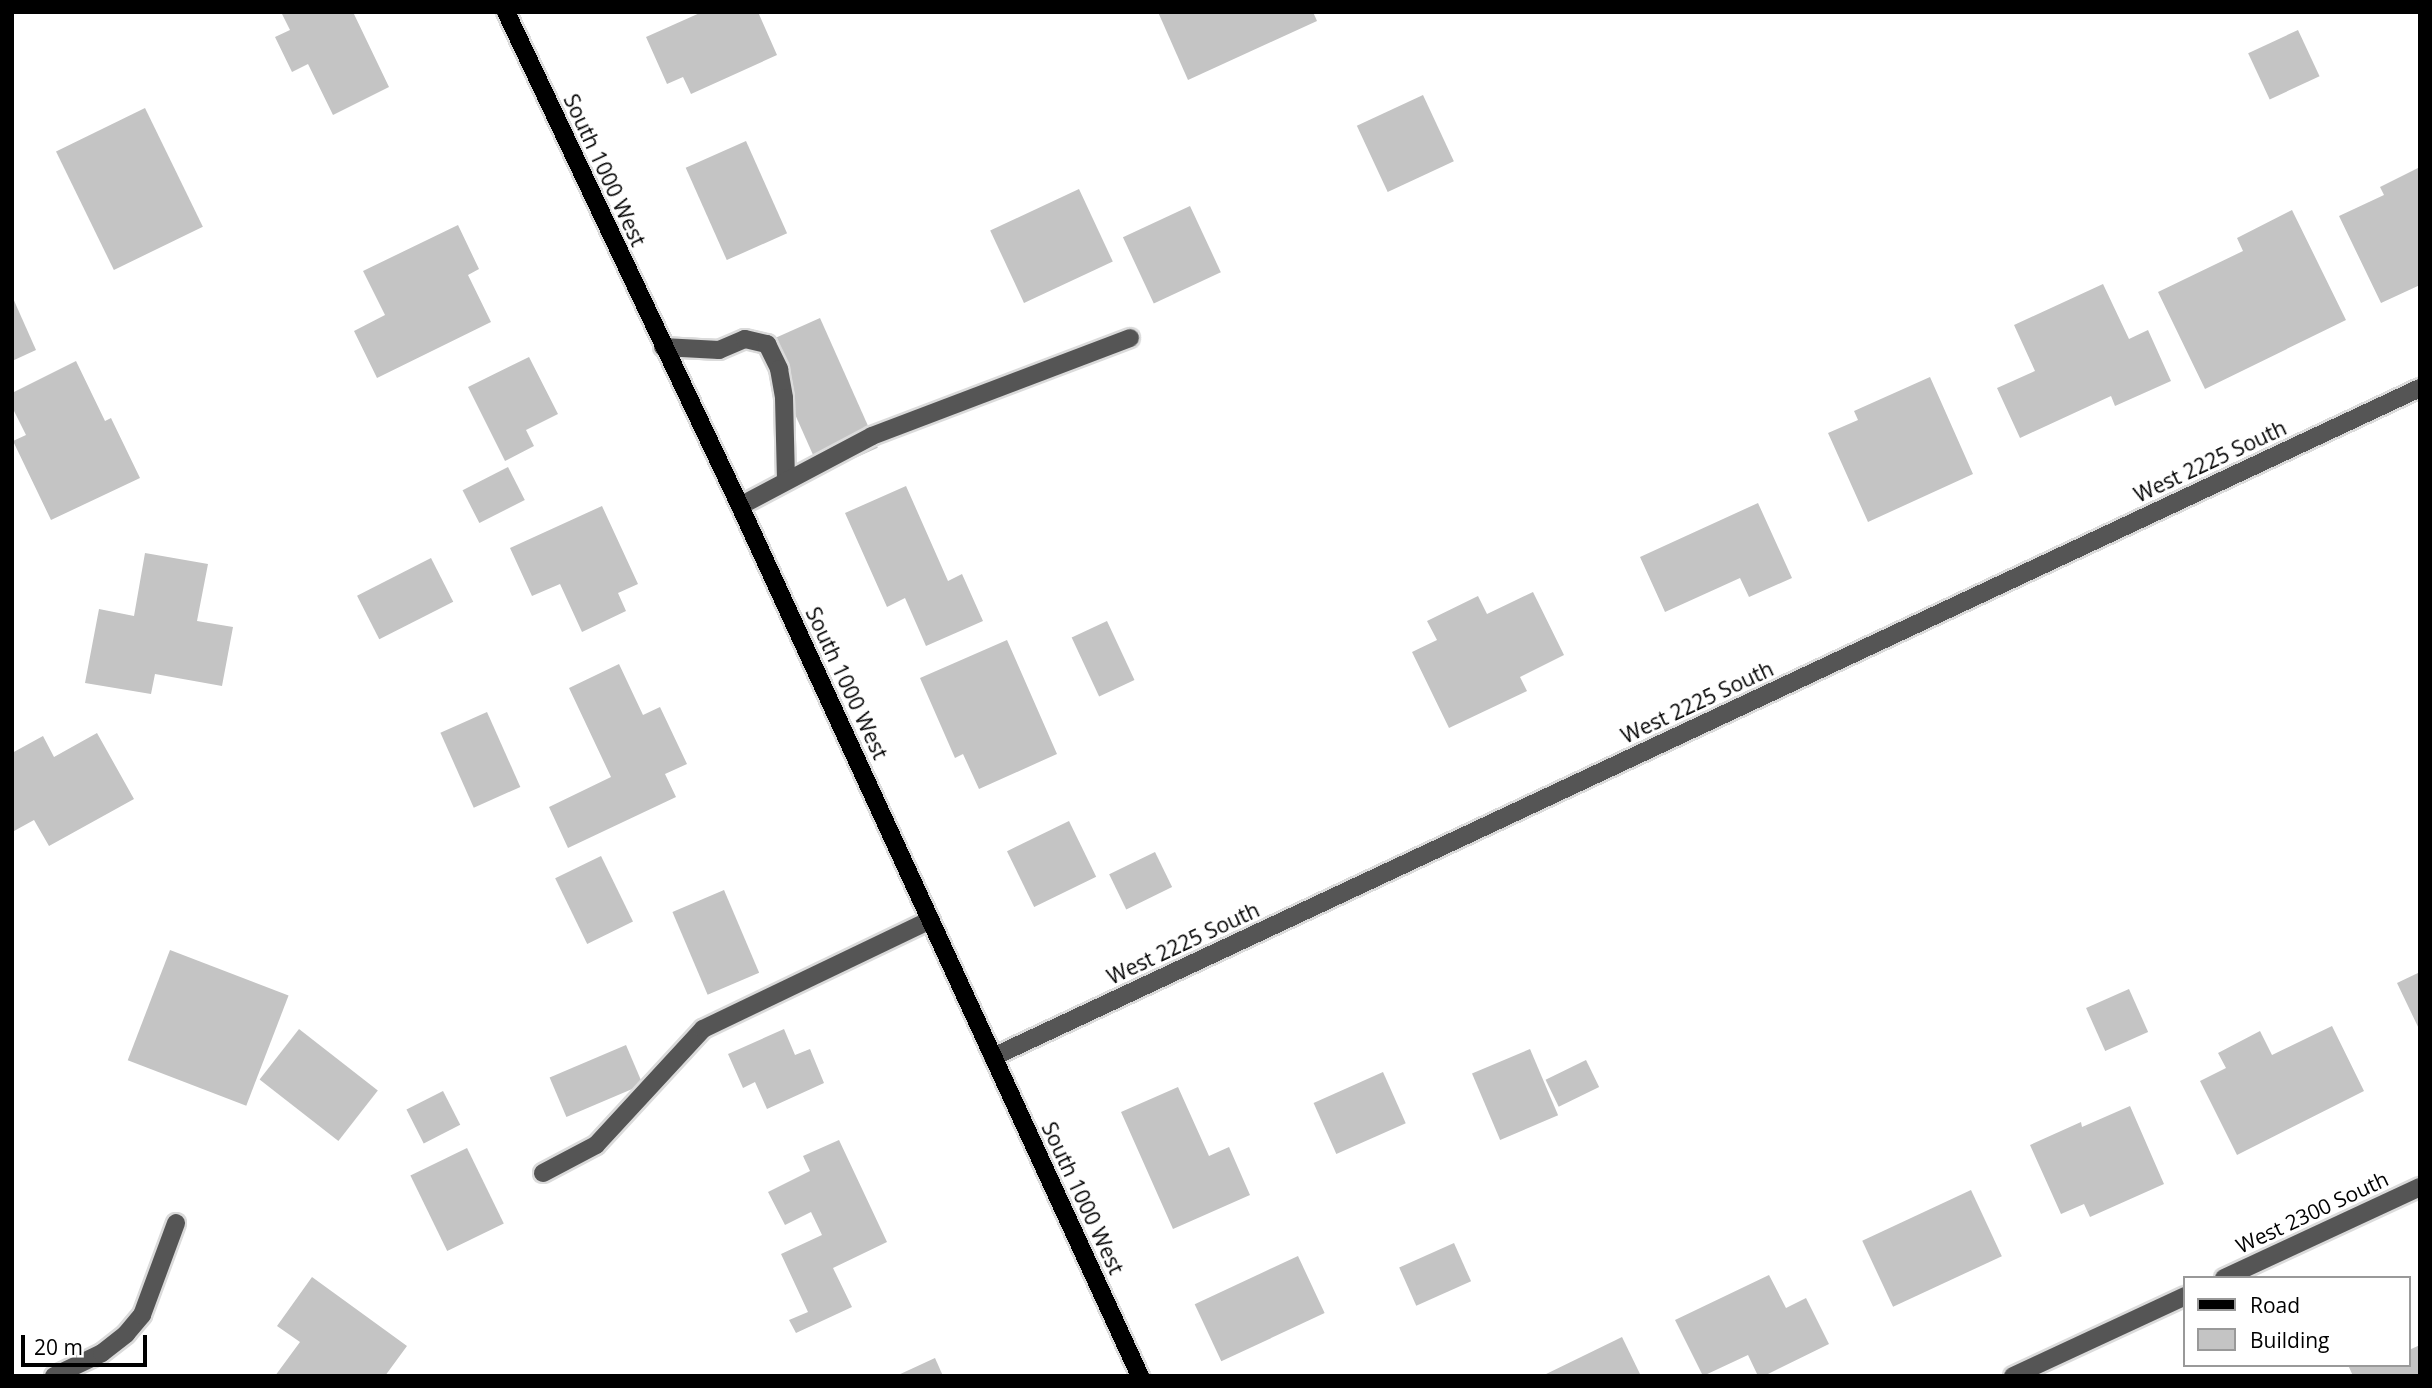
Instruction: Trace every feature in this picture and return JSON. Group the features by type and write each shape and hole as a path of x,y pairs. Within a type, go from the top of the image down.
{"main road":[{"name":"South 1000 West","path":"506,12 740,506 1140,1376"}],"street":[{"path":"740,506 872,436 1130,338"},
{"path":"663,347 719,350 746,339 767,344 779,369 784,398 786,480"},
{"name":"West 2225 South","path":"993,1057 2420,387"},
{"path":"543,1173 596,1145 703,1029 930,920"},
{"name":"West 2300 South","path":"2228,1276 2420,1187"},
{"path":"54,1376 102,1353 126,1334 142,1315 176,1223"},
{"path":"2013,1376 2184,1296"}],"building":[{"path":"281,12 353,12 389,87 333,115 308,64 292,72 275,37 290,30"},
{"path":"702,12 758,12 777,55 691,94 683,77 667,84 646,37"},
{"path":"1158,12 1313,12 1317,21 1188,80"},
{"path":"2298,30 2320,76 2270,99 2248,53"},
{"path":"1423,95 1454,161 1388,192 1357,126"},
{"path":"145,108 203,227 114,270 56,151"},
{"path":"746,141 787,233 727,260 686,168"},
{"path":"2420,167 2420,285 2381,303 2339,216 2384,195 2380,187"},
{"path":"1079,189 1113,262 1024,303 990,230"},
{"path":"1190,206 1221,272 1154,303 1123,237"},
{"path":"2292,210 2346,320 2205,389 2158,292 2243,251 2237,238"},
{"path":"458,225 479,269 468,275 491,322 377,378 354,331 385,315 363,271"},
{"path":"2103,284 2129,339 2148,330 2171,381 2115,406 2111,396 2020,438 1997,388 2035,371 2014,325"},
{"path":"12,296 36,350 12,361"},
{"path":"820,318 878,448 821,473 763,343"},
{"path":"529,357 558,414 526,430 534,446 505,461 468,387"},
{"path":"76,361 105,421 111,418 140,478 51,520 13,441 26,435 12,407 12,393"},
{"path":"1930,377 1973,474 1868,522 1828,433 1858,420 1854,411"},
{"path":"508,467 525,500 479,523 463,490"},
{"path":"906,486 948,581 962,574 983,621 926,646 905,598 887,607 845,513"},
{"path":"1758,503 1792,578 1749,597 1740,578 1665,612 1640,557"},
{"path":"602,506 638,584 618,593 626,611 582,632 560,584 532,596 510,548"},
{"path":"145,553 208,564 197,621 233,627 222,686 155,674 151,694 85,683 99,609 134,616"},
{"path":"431,558 453,602 379,639 357,596"},
{"path":"1533,592 1564,655 1520,677 1527,691 1449,728 1412,652 1437,640 1427,621 1478,596 1487,614"},
{"path":"1107,621 1134,680 1099,696 1072,637"},
{"path":"1007,640 1057,754 979,789 963,754 955,758 920,678"},
{"path":"619,664 643,715 660,707 687,764 665,774 676,797 568,848 549,807 611,777 569,688"},
{"path":"487,712 520,787 474,808 440,733"},
{"path":"97,733 134,799 49,846 34,820 14,831 12,753 43,736 54,757"},
{"path":"1069,821 1096,877 1034,907 1007,851"},
{"path":"1155,852 1172,887 1126,909 1109,874"},
{"path":"601,856 633,922 587,944 555,878"},
{"path":"724,890 759,973 708,995 672,912"},
{"path":"170,950 289,996 246,1106 128,1060"},
{"path":"2420,972 2420,1031 2397,983"},
{"path":"2129,989 2148,1032 2105,1051 2086,1008"},
{"path":"2332,1026 2364,1091 2237,1155 2200,1081 2226,1068 2218,1053 2260,1031 2272,1055"},
{"path":"299,1029 378,1091 338,1141 260,1079"},
{"path":"784,1029 795,1055 810,1049 824,1083 767,1109 755,1082 743,1088 728,1054"},
{"path":"626,1045 643,1085 566,1117 550,1077"},
{"path":"1530,1049 1558,1115 1500,1140 1472,1074"},
{"path":"1586,1060 1599,1087 1559,1107 1546,1080"},
{"path":"1383,1072 1406,1123 1336,1154 1314,1103"},
{"path":"1178,1087 1209,1156 1229,1147 1250,1195 1173,1229 1121,1112"},
{"path":"443,1091 460,1125 424,1143 406,1110"},
{"path":"2130,1106 2164,1184 2090,1217 2084,1204 2061,1214 2030,1145 2081,1122 2082,1127"},
{"path":"839,1140 887,1242 833,1268 852,1307 796,1333 789,1320 808,1312 781,1254 822,1235 811,1212 785,1225 768,1192 810,1171 803,1156"},
{"path":"467,1148 504,1223 447,1251 410,1176"},
{"path":"1971,1190 2002,1256 1893,1307 1862,1241"},
{"path":"1454,1243 1471,1281 1416,1306 1399,1267"},
{"path":"1298,1256 1325,1313 1221,1361 1195,1304"},
{"path":"1769,1275 1786,1308 1806,1298 1829,1344 1764,1376 1758,1376 1748,1355 1703,1376 1675,1320"},
{"path":"312,1277 407,1346 385,1376 275,1376 300,1342 277,1326"},
{"path":"1622,1337 1641,1376 1542,1376"},
{"path":"2420,1345 2420,1376 2353,1376 2349,1367 2411,1367 2411,1349"},
{"path":"935,1358 943,1376 896,1376"}]}
